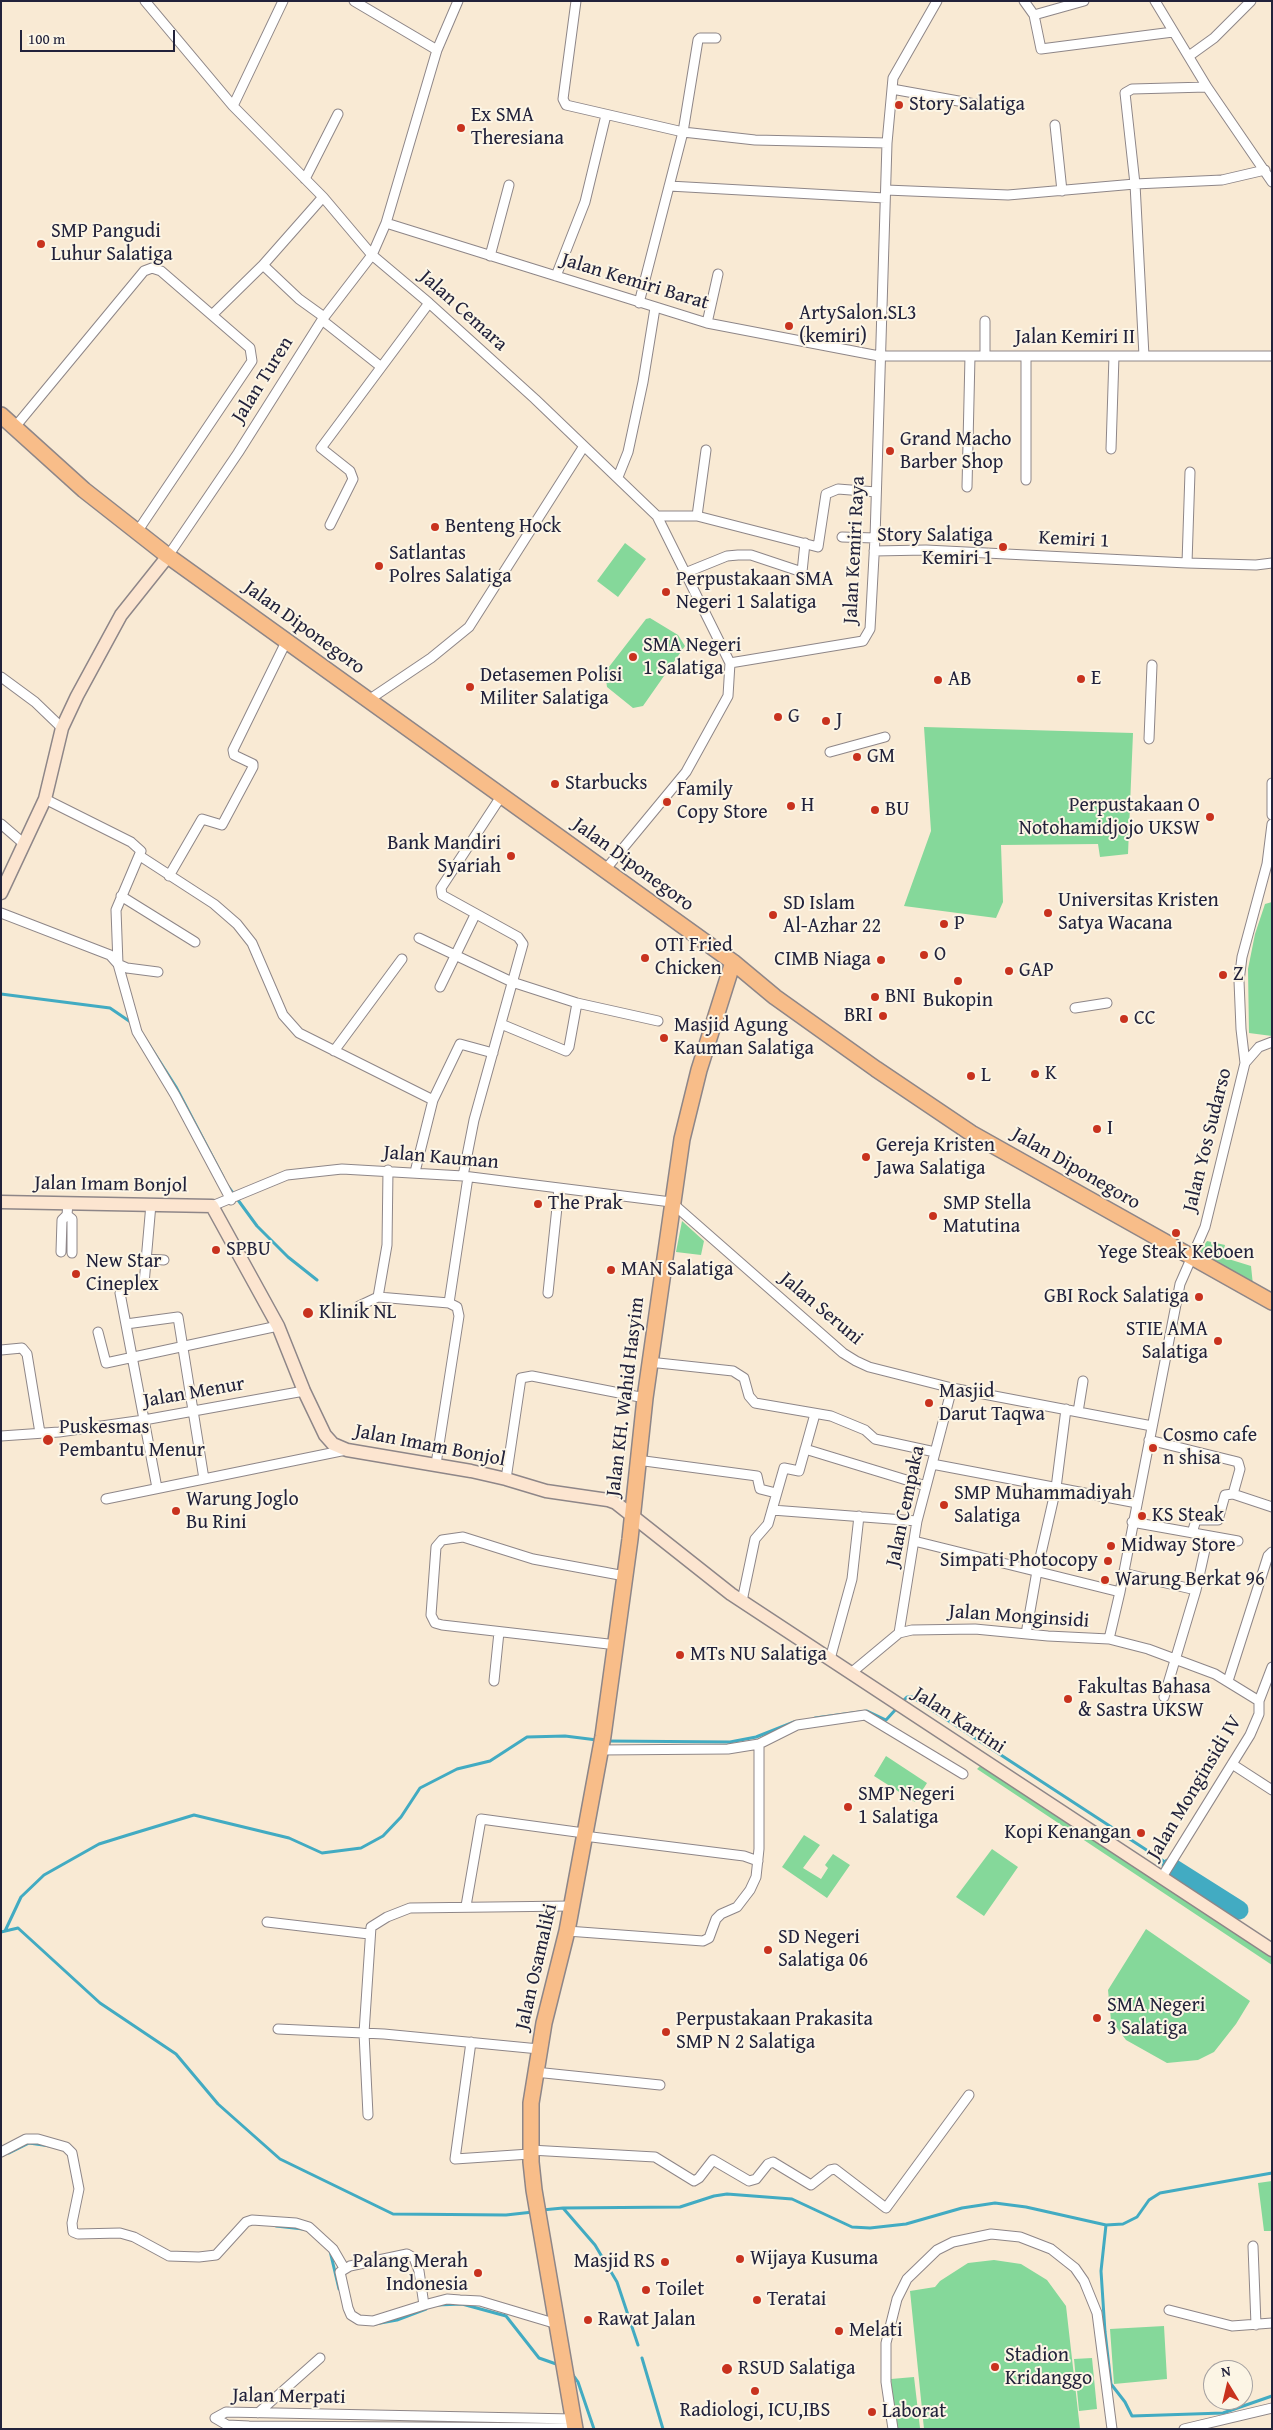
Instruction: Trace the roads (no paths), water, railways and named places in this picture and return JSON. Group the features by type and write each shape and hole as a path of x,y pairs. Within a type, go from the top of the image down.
{"main road":[{"name":"Jalan Diponegoro","path":"1,415 84,490 168,556 286,642 370,699 733,962 775,997 971,1133 1190,1258 1272,1302"},
{"path":"1,893 45,799 62,728 121,615 168,556"},
{"name":"Jalan KH. Wahid Hasyim","path":"632,1515 644,1398 682,1139 699,1070 733,962"},
{"name":"Jalan Imam Bonjol","path":"1,1202 68,1209 151,1204 212,1206 278,1326 304,1391 325,1435 333,1444 347,1450 436,1464 506,1478 546,1492 608,1500 632,1515"},
{"name":"Jalan Osamaliki","path":"574,2426 534,2190 530,2152 531,2102 539,2050 572,1906 601,1744 632,1515"},
{"name":"Jalan Kartini","path":"632,1515 742,1601 1272,1950"}],"street":[{"name":"Jalan Cemara","path":"145,1 233,106 323,198 372,255 429,303 618,477 657,516 730,663"},
{"path":"233,106 283,1"},
{"path":"354,1 437,50"},
{"name":"Jalan Turen","path":"168,556 238,453 323,319 372,255 386,223 437,50 458,1"},
{"name":"Jalan Kemiri Raya","path":"730,663 863,641 870,629 875,538 879,356 887,143 892,90 894,78 937,1"},
{"path":"1024,1 1034,15 1041,49 1173,32"},
{"path":"1034,15 1084,1"},
{"path":"1155,1 1207,87 1272,182"},
{"path":"1189,56 1214,38 1251,1"},
{"path":"575,2 563,99 566,105 683,132 755,140 887,143"},
{"path":"639,303 683,132 698,40 700,38 716,38"},
{"path":"1144,356 1135,184 1126,93 1132,88 1207,87"},
{"path":"892,90 986,106"},
{"path":"305,179 338,114"},
{"path":"556,276 585,202 606,115"},
{"path":"1055,125 1062,191"},
{"path":"669,186 886,194 1008,195 1135,184 1222,180 1265,170"},
{"path":"490,256 509,184"},
{"path":"212,315 263,265 323,198"},
{"name":"Jalan Kemiri Barat","path":"386,223 707,323 879,356"},
{"path":"263,265 299,299 380,366"},
{"path":"15,427 72,355 144,271 152,268 161,271 250,348 252,362 137,532"},
{"path":"707,323 718,274"},
{"path":"330,526 353,478 350,470 321,448 380,366 429,303"},
{"path":"618,477 628,452 643,382 655,308"},
{"path":"985,321 985,356"},
{"name":"Jalan Kemiri II","path":"879,356 1272,356"},
{"path":"967,487 970,356"},
{"path":"1026,356 1026,480"},
{"path":"1111,449 1114,356"},
{"path":"370,699 431,658 470,627 584,446"},
{"path":"697,516 706,450"},
{"path":"1187,563 1190,472"},
{"path":"657,516 697,516 819,546 826,494 838,489 876,492"},
{"path":"842,537 875,538"},
{"path":"686,573 727,556 738,555 751,555 802,572 805,543"},
{"name":"Kemiri 1","path":"874,551 926,550 1187,563 1256,565 1272,563"},
{"path":"170,876 202,819 222,825 253,767 253,764 234,756 233,750 286,642"},
{"path":"605,870 686,772 728,696 730,663"},
{"path":"1149,739 1152,665"},
{"path":"1,677 35,702 62,728"},
{"path":"830,752 885,736"},
{"path":"1272,783 1272,815"},
{"path":"449,1302 474,1120 522,947 522,940 442,895 440,888 502,795"},
{"path":"45,799 131,842 140,851 140,856 116,910 118,964 135,1026 232,1200"},
{"path":"1,824 23,843"},
{"path":"1245,1063 1241,1029 1239,981 1242,957 1267,864 1272,824"},
{"path":"140,856 214,904 237,924 252,942 282,1015 299,1033 433,1100"},
{"path":"121,896 194,942"},
{"path":"1,913 110,955 118,964 127,968 158,972"},
{"path":"440,987 476,915"},
{"path":"419,938 512,982 577,1003 658,1021"},
{"path":"334,1051 402,959"},
{"path":"501,1024 566,1051 569,1047 577,1003"},
{"path":"1075,1008 1107,1003"},
{"name":"Jalan Yos Sudarso","path":"1190,1258 1205,1227 1245,1063 1258,1047 1272,1042"},
{"path":"415,1172 433,1100 460,1044 493,1053"},
{"name":"Jalan Kauman","path":"212,1206 232,1200 297,1173 342,1169 388,1170 466,1177 672,1202"},
{"path":"378,1297 387,1245 388,1170"},
{"path":"548,1293 559,1188"},
{"name":"Jalan Seruni","path":"672,1202 843,1353 869,1367 952,1388 1152,1426"},
{"path":"144,1284 151,1204"},
{"path":"61,1252 62,1220 68,1209"},
{"path":"68,1209 72,1219 72,1252"},
{"name":"Jalan Monginsidi","path":"900,1633 912,1630 976,1629 1109,1639 1120,1592 1122,1573 1180,1284 1190,1258"},
{"path":"145,1259 164,1260"},
{"path":"120,1293 156,1488"},
{"path":"359,1306 378,1297 449,1302 456,1305 458,1316 436,1464"},
{"path":"126,1324 177,1316 204,1479"},
{"path":"98,1332 104,1362 278,1326"},
{"path":"1,1350 22,1348 27,1354 40,1433"},
{"path":"650,1362 733,1371 744,1378 749,1396 755,1403 831,1416 865,1430 875,1439 935,1452"},
{"path":"506,1478 521,1378 532,1376 644,1398"},
{"path":"1078,1412 1083,1381"},
{"name":"Jalan Cempaka","path":"900,1633 917,1521 952,1388"},
{"name":"Jalan Menur","path":"1,1436 144,1420 304,1391"},
{"path":"1026,1634 1037,1571 1056,1488 1066,1409"},
{"path":"742,1601 755,1538 768,1524 784,1468 799,1471 815,1414"},
{"path":"1149,1440 1239,1462 1240,1470 1233,1494"},
{"path":"804,1449 926,1486"},
{"path":"106,1499 347,1450"},
{"path":"637,1460 757,1476 760,1489 776,1493"},
{"path":"932,1464 1137,1503"},
{"path":"1192,1533 1196,1520 1218,1520 1223,1496 1233,1494 1272,1507"},
{"path":"772,1510 917,1521"},
{"path":"830,1660 852,1579 860,1516"},
{"path":"1132,1522 1238,1541"},
{"path":"1164,1697 1196,1590 1208,1536"},
{"path":"616,1644 499,1632 435,1623 431,1615 436,1547 442,1540 463,1537 533,1559 625,1576"},
{"path":"914,1541 1120,1592"},
{"path":"1228,1681 1268,1556 1272,1552"},
{"path":"1122,1573 1196,1590"},
{"path":"494,1681 499,1632"},
{"path":"851,1673 900,1633"},
{"name":"Jalan Monginsidi IV","path":"1109,1639 1176,1659 1228,1681 1260,1701 1257,1719 1232,1764 1162,1878"},
{"path":"1260,1701 1272,1667"},
{"path":"601,1744 717,1749 759,1744 797,1725 865,1715 963,1774"},
{"path":"567,1930 703,1941 712,1934 716,1919 721,1914 737,1908 746,1897 756,1877 758,1861 759,1744"},
{"path":"1232,1764 1272,1790"},
{"path":"466,1906 481,1819 744,1856 758,1861"},
{"path":"368,2114 364,2033 369,1934 375,1923 399,1911 466,1906 572,1906"},
{"path":"267,1922 369,1934"},
{"path":"278,2029 364,2033 539,2050"},
{"path":"471,2042 456,2159 530,2152 655,2157 694,2181 699,2178 713,2160 749,2181 756,2179 768,2164 773,2162 811,2185 830,2170 835,2169 886,2208 969,2095"},
{"path":"536,2072 660,2085"},
{"path":"1,2152 26,2140 38,2139 66,2147 72,2153 78,2189 72,2223 73,2232 78,2234 120,2233 134,2236 168,2256 200,2257 216,2255 246,2222 252,2220 296,2224 309,2227 333,2248 344,2268"},
{"path":"893,2429 886,2382 886,2343 897,2299 907,2279 937,2250 953,2242 991,2234 1020,2237 1051,2249 1075,2268 1084,2281 1097,2313 1112,2429"},
{"path":"1253,2246 1256,2325"},
{"path":"424,2305 419,2271 414,2258 407,2254 344,2268 340,2272 348,2308 352,2315 359,2320 373,2321 388,2318 424,2305 446,2300 480,2301 557,2324"},
{"path":"1169,2310 1232,2326 1272,2323"},
{"path":"258,2413 320,2358"},
{"path":"1184,2429 1272,2408"},
{"name":"Jalan Merpati","path":"226,2412 413,2417 574,2426 412,2428 249,2427 227,2425 215,2418 226,2412"},
{"path":"412,2428 413,2417"}],"waterway":[{"path":"1,994 110,1008 132,1023"},
{"path":"139,1029 176,1087 223,1177"},
{"path":"227,1185 257,1226 288,1257 317,1280"},
{"path":"901,1703 907,1697 912,1697 1168,1864"},
{"path":"815,1718 867,1711 886,1720 897,1708"},
{"path":"606,1741 730,1742 756,1737 794,1722"},
{"path":"5,1931 21,1897 44,1875 99,1844 194,1815 289,1838 322,1853 361,1848 383,1836 401,1817 420,1788 457,1769 490,1761 527,1737 565,1736 597,1740"},
{"path":"1171,1867 1239,1910"},
{"path":"1,1932 18,1928 100,2003 176,2054 218,2104 280,2159 393,2214 506,2215 533,2212"},
{"path":"9,2153 29,2143 50,2146"},
{"path":"542,2210 563,2208 680,2207 714,2196 727,2194 792,2199 852,2227 870,2228 906,2224 962,2208 995,2203 1026,2207 1106,2225 1123,2224 1137,2217 1149,2200 1160,2193 1272,2173"},
{"path":"563,2208 595,2245 617,2282 638,2345"},
{"path":"1106,2225 1101,2271 1111,2384 1125,2402 1132,2416 1223,2413 1272,2396"},
{"path":"276,2226 303,2229"},
{"path":"330,2251 339,2289"},
{"path":"437,2305 462,2304 506,2316 539,2358 559,2365"},
{"path":"375,2324 397,2320 426,2309"},
{"path":"642,2358 663,2429"},
{"path":"571,2372 578,2382 594,2429"}],"place":[{"name":"Story Salatiga","path":"899,105"},
{"name":"Ex SMA Theresiana","path":"461,128"},
{"name":"SMP Pangudi Luhur Salatiga","path":"41,244"},
{"name":"ArtySalon.SL3 (kemiri)","path":"789,326"},
{"name":"Grand Macho Barber Shop","path":"890,451"},
{"name":"Benteng Hock","path":"435,527"},
{"name":"Story Salatiga Kemiri 1","path":"1003,547"},
{"name":"Satlantas Polres Salatiga","path":"379,566"},
{"name":"Perpustakaan SMA Negeri 1 Salatiga","path":"666,592"},
{"name":"SMA Negeri 1 Salatiga","path":"633,657"},
{"name":"E","path":"1081,679"},
{"name":"AB","path":"938,680"},
{"name":"Detasemen Polisi Militer Salatiga","path":"470,687"},
{"name":"G","path":"778,717"},
{"name":"J","path":"826,721"},
{"name":"GM","path":"857,757"},
{"name":"Starbucks","path":"555,784"},
{"name":"Family Copy Store","path":"667,802"},
{"name":"H","path":"791,806"},
{"name":"BU","path":"875,810"},
{"name":"Perpustakaan O Notohamidjojo UKSW","path":"1210,817"},
{"name":"Bank Mandiri Syariah","path":"511,856"},
{"name":"Universitas Kristen Satya Wacana","path":"1048,913"},
{"name":"SD Islam Al-Azhar 22","path":"773,915"},
{"name":"P","path":"944,924"},
{"name":"O","path":"924,955"},
{"name":"OTI Fried Chicken","path":"645,958"},
{"name":"CIMB Niaga","path":"881,960"},
{"name":"GAP","path":"1009,971"},
{"name":"Z","path":"1223,975"},
{"name":"Bukopin","path":"958,981"},
{"name":"BNI","path":"875,997"},
{"name":"BRI","path":"883,1016"},
{"name":"CC","path":"1124,1019"},
{"name":"Masjid Agung Kauman Salatiga","path":"664,1038"},
{"name":"K","path":"1035,1074"},
{"name":"L","path":"971,1076"},
{"name":"I","path":"1097,1129"},
{"name":"Gereja Kristen Jawa Salatiga","path":"866,1157"},
{"name":"The Prak","path":"538,1204"},
{"name":"SMP Stella Matutina","path":"933,1216"},
{"name":"Yege Steak Keboen","path":"1176,1233"},
{"name":"SPBU","path":"216,1250"},
{"name":"MAN Salatiga","path":"611,1270"},
{"name":"New Star Cineplex","path":"76,1274"},
{"name":"GBI Rock Salatiga","path":"1199,1297"},
{"name":"Klinik NL","path":"308,1313"},
{"name":"STIE AMA Salatiga","path":"1218,1341"},
{"name":"Masjid Darut Taqwa","path":"929,1403"},
{"name":"Puskesmas Pembantu Menur","path":"48,1440"},
{"name":"Cosmo cafe n shisa","path":"1153,1448"},
{"name":"SMP Muhammadiyah Salatiga","path":"944,1505"},
{"name":"Warung Joglo Bu Rini","path":"176,1511"},
{"name":"KS Steak","path":"1142,1516"},
{"name":"Midway Store","path":"1111,1546"},
{"name":"Simpati Photocopy","path":"1108,1561"},
{"name":"Warung Berkat 96","path":"1105,1580"},
{"name":"MTs NU Salatiga","path":"680,1655"},
{"name":"Fakultas Bahasa & Sastra UKSW","path":"1068,1699"},
{"name":"SMP Negeri 1 Salatiga","path":"848,1807"},
{"name":"Kopi Kenangan","path":"1141,1833"},
{"name":"SD Negeri Salatiga 06","path":"768,1950"},
{"name":"SMA Negeri 3 Salatiga","path":"1097,2018"},
{"name":"Perpustakaan Prakasita SMP N 2 Salatiga","path":"666,2032"},
{"name":"Wijaya Kusuma","path":"740,2259"},
{"name":"Masjid RS","path":"665,2262"},
{"name":"Palang Merah Indonesia","path":"478,2273"},
{"name":"Toilet","path":"646,2290"},
{"name":"Teratai","path":"757,2300"},
{"name":"Rawat Jalan","path":"588,2320"},
{"name":"Melati","path":"839,2331"},
{"name":"Stadion Kridanggo","path":"995,2367"},
{"name":"RSUD Salatiga","path":"727,2369"},
{"name":"Radiologi, ICU,IBS","path":"755,2391"},
{"name":"Laborat","path":"872,2412"}]}
